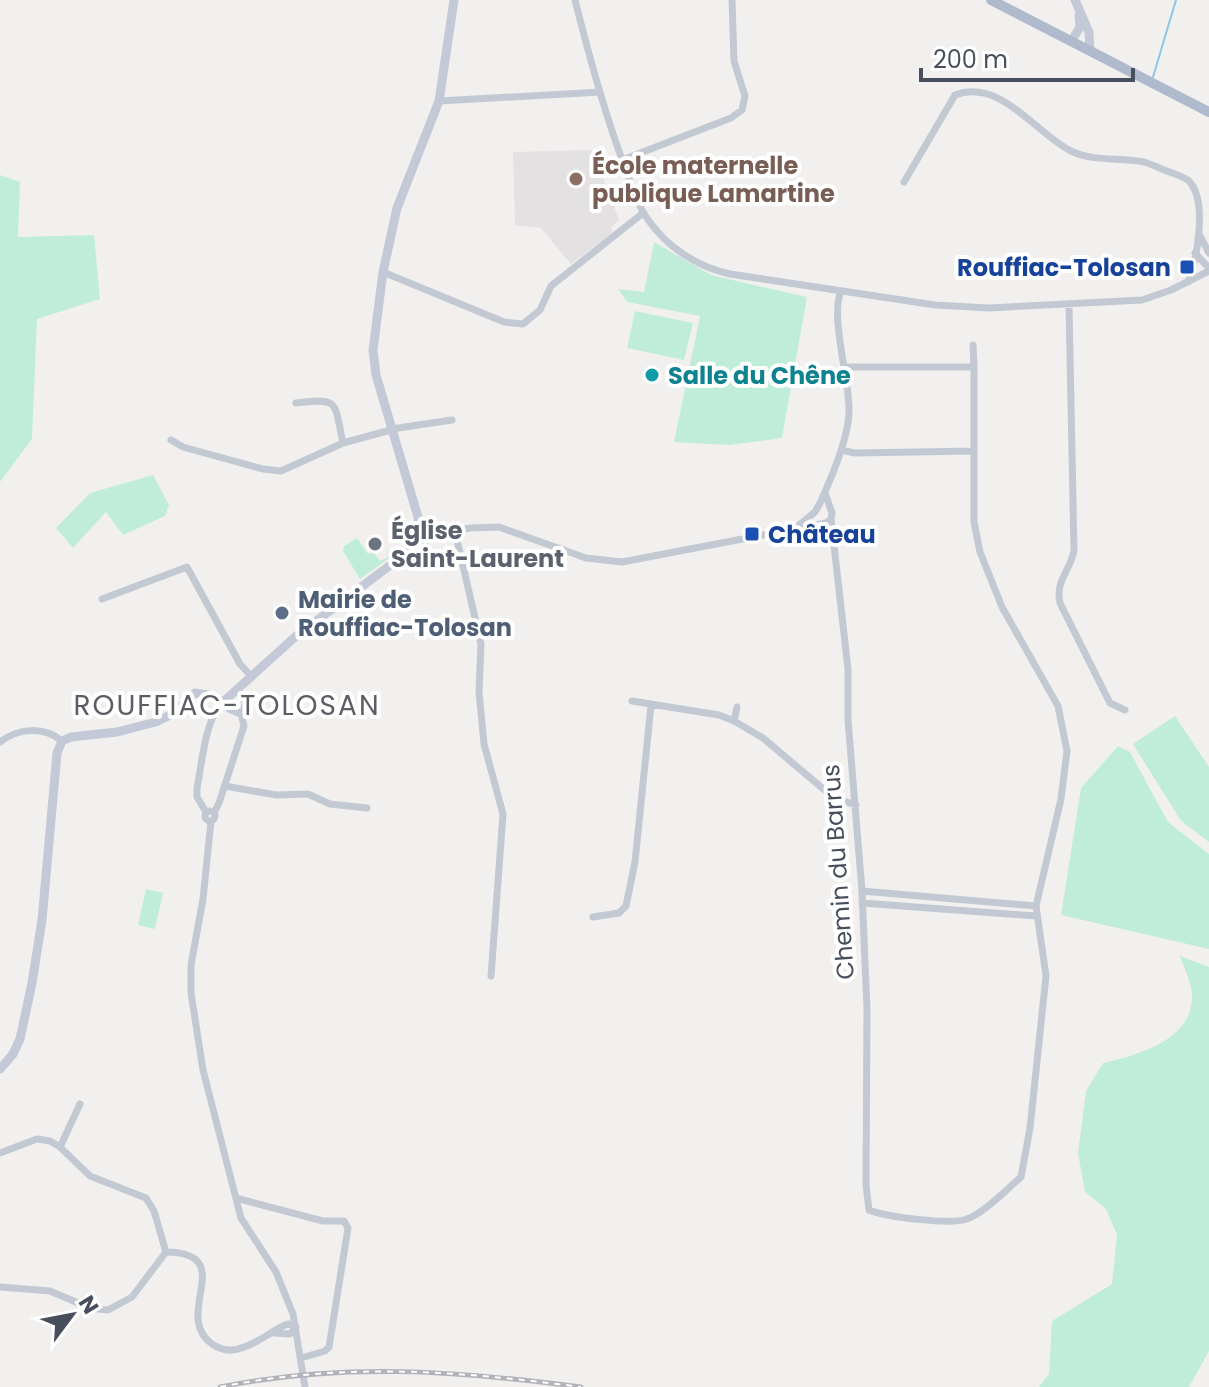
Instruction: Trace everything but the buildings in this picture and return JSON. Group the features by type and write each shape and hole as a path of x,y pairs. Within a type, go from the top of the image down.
{"main road":[{"path":"991,0 1209,112"}],"street":[{"path":"423,534 376,375 373,350 383,272 397,208 439,101 454,0"},
{"path":"575,0 600,92 643,213 671,245 706,267 730,274 957,308 1069,306 1142,300 1188,282 1209,269 1195,253"},
{"path":"622,160 731,118 742,110 745,96 734,61 732,0"},
{"path":"1072,40 1080,27 1076,2"},
{"path":"1076,2 1089,32 1090,50"},
{"path":"904,182 955,95 968,90 986,94 1013,106 1053,141 1075,153 1145,162 1183,177 1195,192 1199,234 1188,282"},
{"path":"439,101 600,92"},
{"path":"383,272 504,322 523,324 540,310 551,286 643,213"},
{"path":"1199,234 1209,253"},
{"path":"831,534 815,518 848,428 845,367 837,304 841,291"},
{"path":"1069,306 1074,551 1071,563 1058,583 1057,592 1110,703 1125,710"},
{"path":"862,903 1036,916 1061,799 1067,751 1058,706 1002,607 980,552 974,522 973,345"},
{"path":"845,367 974,367"},
{"path":"296,403 324,399 331,402 335,407 343,443"},
{"path":"171,440 183,447 281,471 343,443 392,429 452,420"},
{"path":"841,450 855,453 973,451"},
{"path":"305,1387 288,1303 276,1272 245,1227 236,1198 206,1085 191,993 191,965 212,835 210,815 197,797 197,788 214,710 295,637 405,554 416,542 413,535 499,527 586,558 622,562 821,523 831,519 832,513 825,493"},
{"path":"793,529 816,510 823,506 829,508"},
{"name":"Chemin du Barrus","path":"831,519 848,669 848,720 862,891 867,1024 866,1185 869,1210 904,1218 969,1219 1021,1177 1030,1128 1046,976 1036,916"},
{"path":"455,531 481,644 479,702 484,744 503,814 491,976"},
{"path":"102,599 187,567 240,664 250,675"},
{"path":"210,815 225,786 244,726 241,713 245,702 236,690"},
{"path":"0,1069 13,1054 20,1039 32,983 42,920 57,753 62,741 156,722 172,714 195,693 208,695 223,702 233,712 241,713"},
{"path":"632,701 719,715 734,721 763,738 834,798 856,805"},
{"path":"593,917 619,913 626,906 635,862 651,705"},
{"path":"734,721 737,707"},
{"path":"0,742 9,735 23,731 46,732 62,741"},
{"path":"225,786 276,795 308,794 330,804 367,808"},
{"path":"862,891 1036,906"},
{"path":"60,1147 80,1104"},
{"path":"0,1153 30,1139 44,1140 60,1147 90,1176 146,1198 154,1211 166,1252"},
{"path":"236,1198 323,1221 344,1221 348,1228 329,1347 301,1358"},
{"path":"166,1252 192,1256 200,1266 204,1279 196,1320 208,1341 222,1349 235,1350 292,1328"},
{"path":"0,1287 50,1291 90,1308 108,1310 132,1297 166,1252"}],"shaded area":[{"path":"593,150 619,220 611,227 613,232 571,264 541,228 515,225 513,152"}],"green space":[{"path":"0,175 20,182 18,237 94,235 100,299 37,319 32,439 0,482"},
{"path":"654,242 711,275 807,297 782,438 729,445 674,442 700,316 627,302 618,289 644,292"},
{"path":"635,311 693,323 684,360 627,348"},
{"path":"153,475 169,505 165,516 123,535 106,512 73,548 56,528 90,493"},
{"path":"357,538 368,554 373,551 380,561 387,558 388,550 392,556 360,579 343,551 344,546"},
{"path":"1175,716 1209,767 1209,842 1181,821 1133,744"},
{"path":"1118,746 1130,752 1168,822 1209,854 1209,949 1061,915 1081,788"},
{"path":"146,889 163,893 155,929 138,925"},
{"path":"1180,956 1209,967 1209,1351 1189,1387 1039,1387 1049,1374 1052,1321 1112,1284 1117,1235 1106,1209 1085,1192 1078,1153 1086,1091 1103,1063 1160,1044 1182,1025 1189,1013 1192,993"}],"waterway":[{"path":"1153,77 1176,0"}],"railway":[{"path":"220,1387 311,1374 356,1372 445,1373 581,1387"}],"place":[{"name":"École maternelle publique Lamartine","path":"576,179"},
{"name":"Rouffiac-Tolosan","path":"1187,267"},
{"name":"Salle du Chêne","path":"652,375"},
{"name":"Château","path":"752,534"},
{"name":"Église Saint-Laurent","path":"375,544"},
{"name":"Mairie de Rouffiac-Tolosan","path":"282,613"}],"district":[{"name":"ROUFFIAC-TOLOSAN","path":"227,705"}]}
